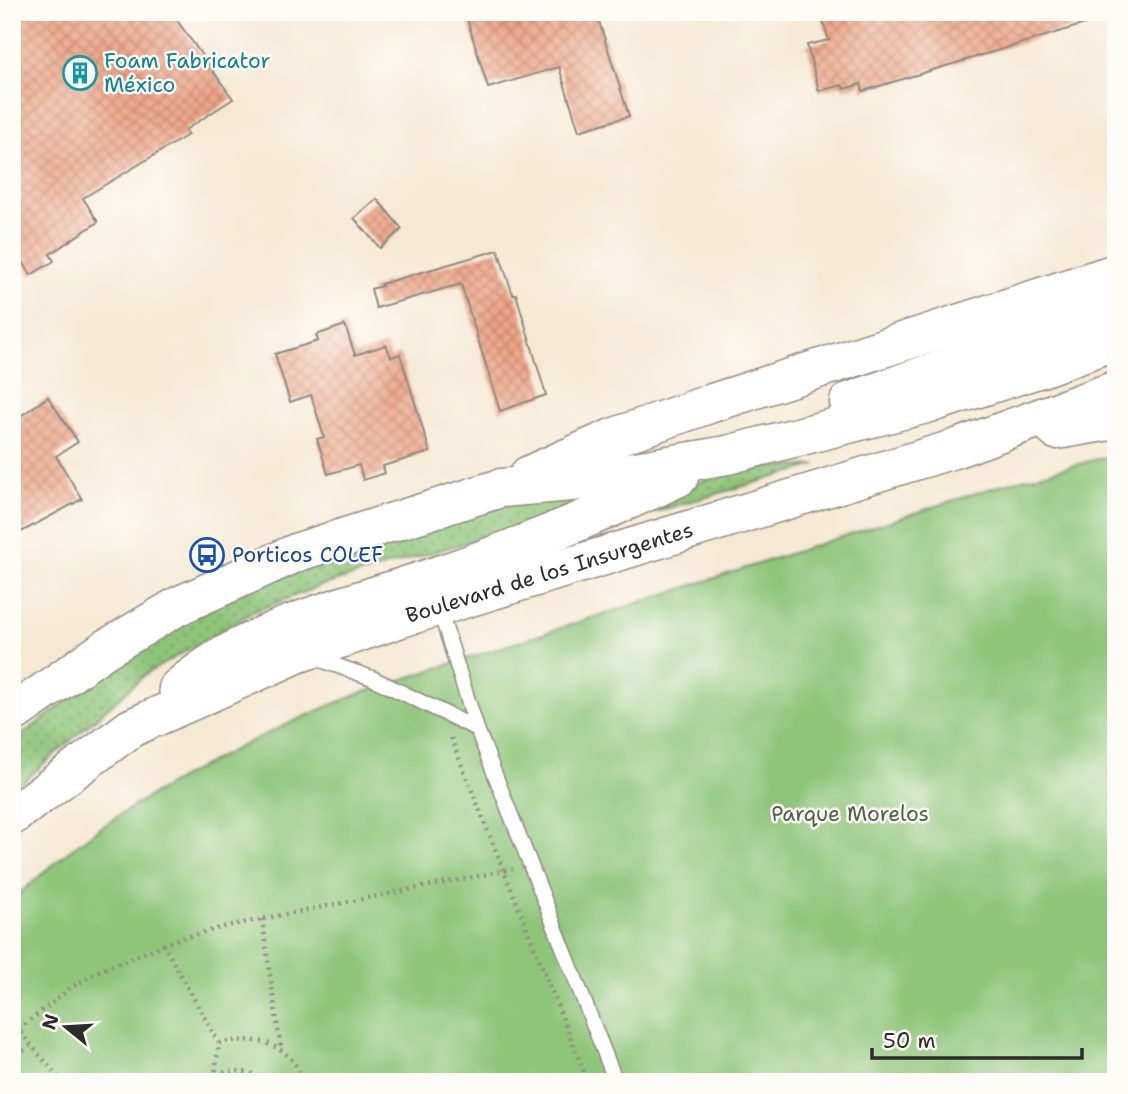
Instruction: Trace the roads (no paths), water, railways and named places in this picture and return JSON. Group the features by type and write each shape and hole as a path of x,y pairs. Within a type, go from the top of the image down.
{"main road":[{"path":"12,714 104,650 177,606 299,552 501,488 612,438 712,403 1116,273"},
{"path":"131,728 186,681 224,656 282,627 436,576 602,513 804,419 1116,307"},
{"path":"501,488 572,482 727,456 938,401 1041,368 1116,340"},
{"name":"Boulevard de los Insurgentes","path":"12,816 131,728 299,653 439,607 957,448 1116,390"},
{"path":"957,448 1116,420"},
{"path":"572,482 599,483 604,487 607,493 602,513"}],"lane":[{"path":"439,607 477,729 616,1082"},
{"path":"299,653 362,674 477,729"}],"place":[{"name":"Foam Fabricator México","path":"80,73"},
{"name":"Porticos COLEF","path":"207,555"}],"park label":[{"name":"Parque Morelos","path":"850,814"}]}
